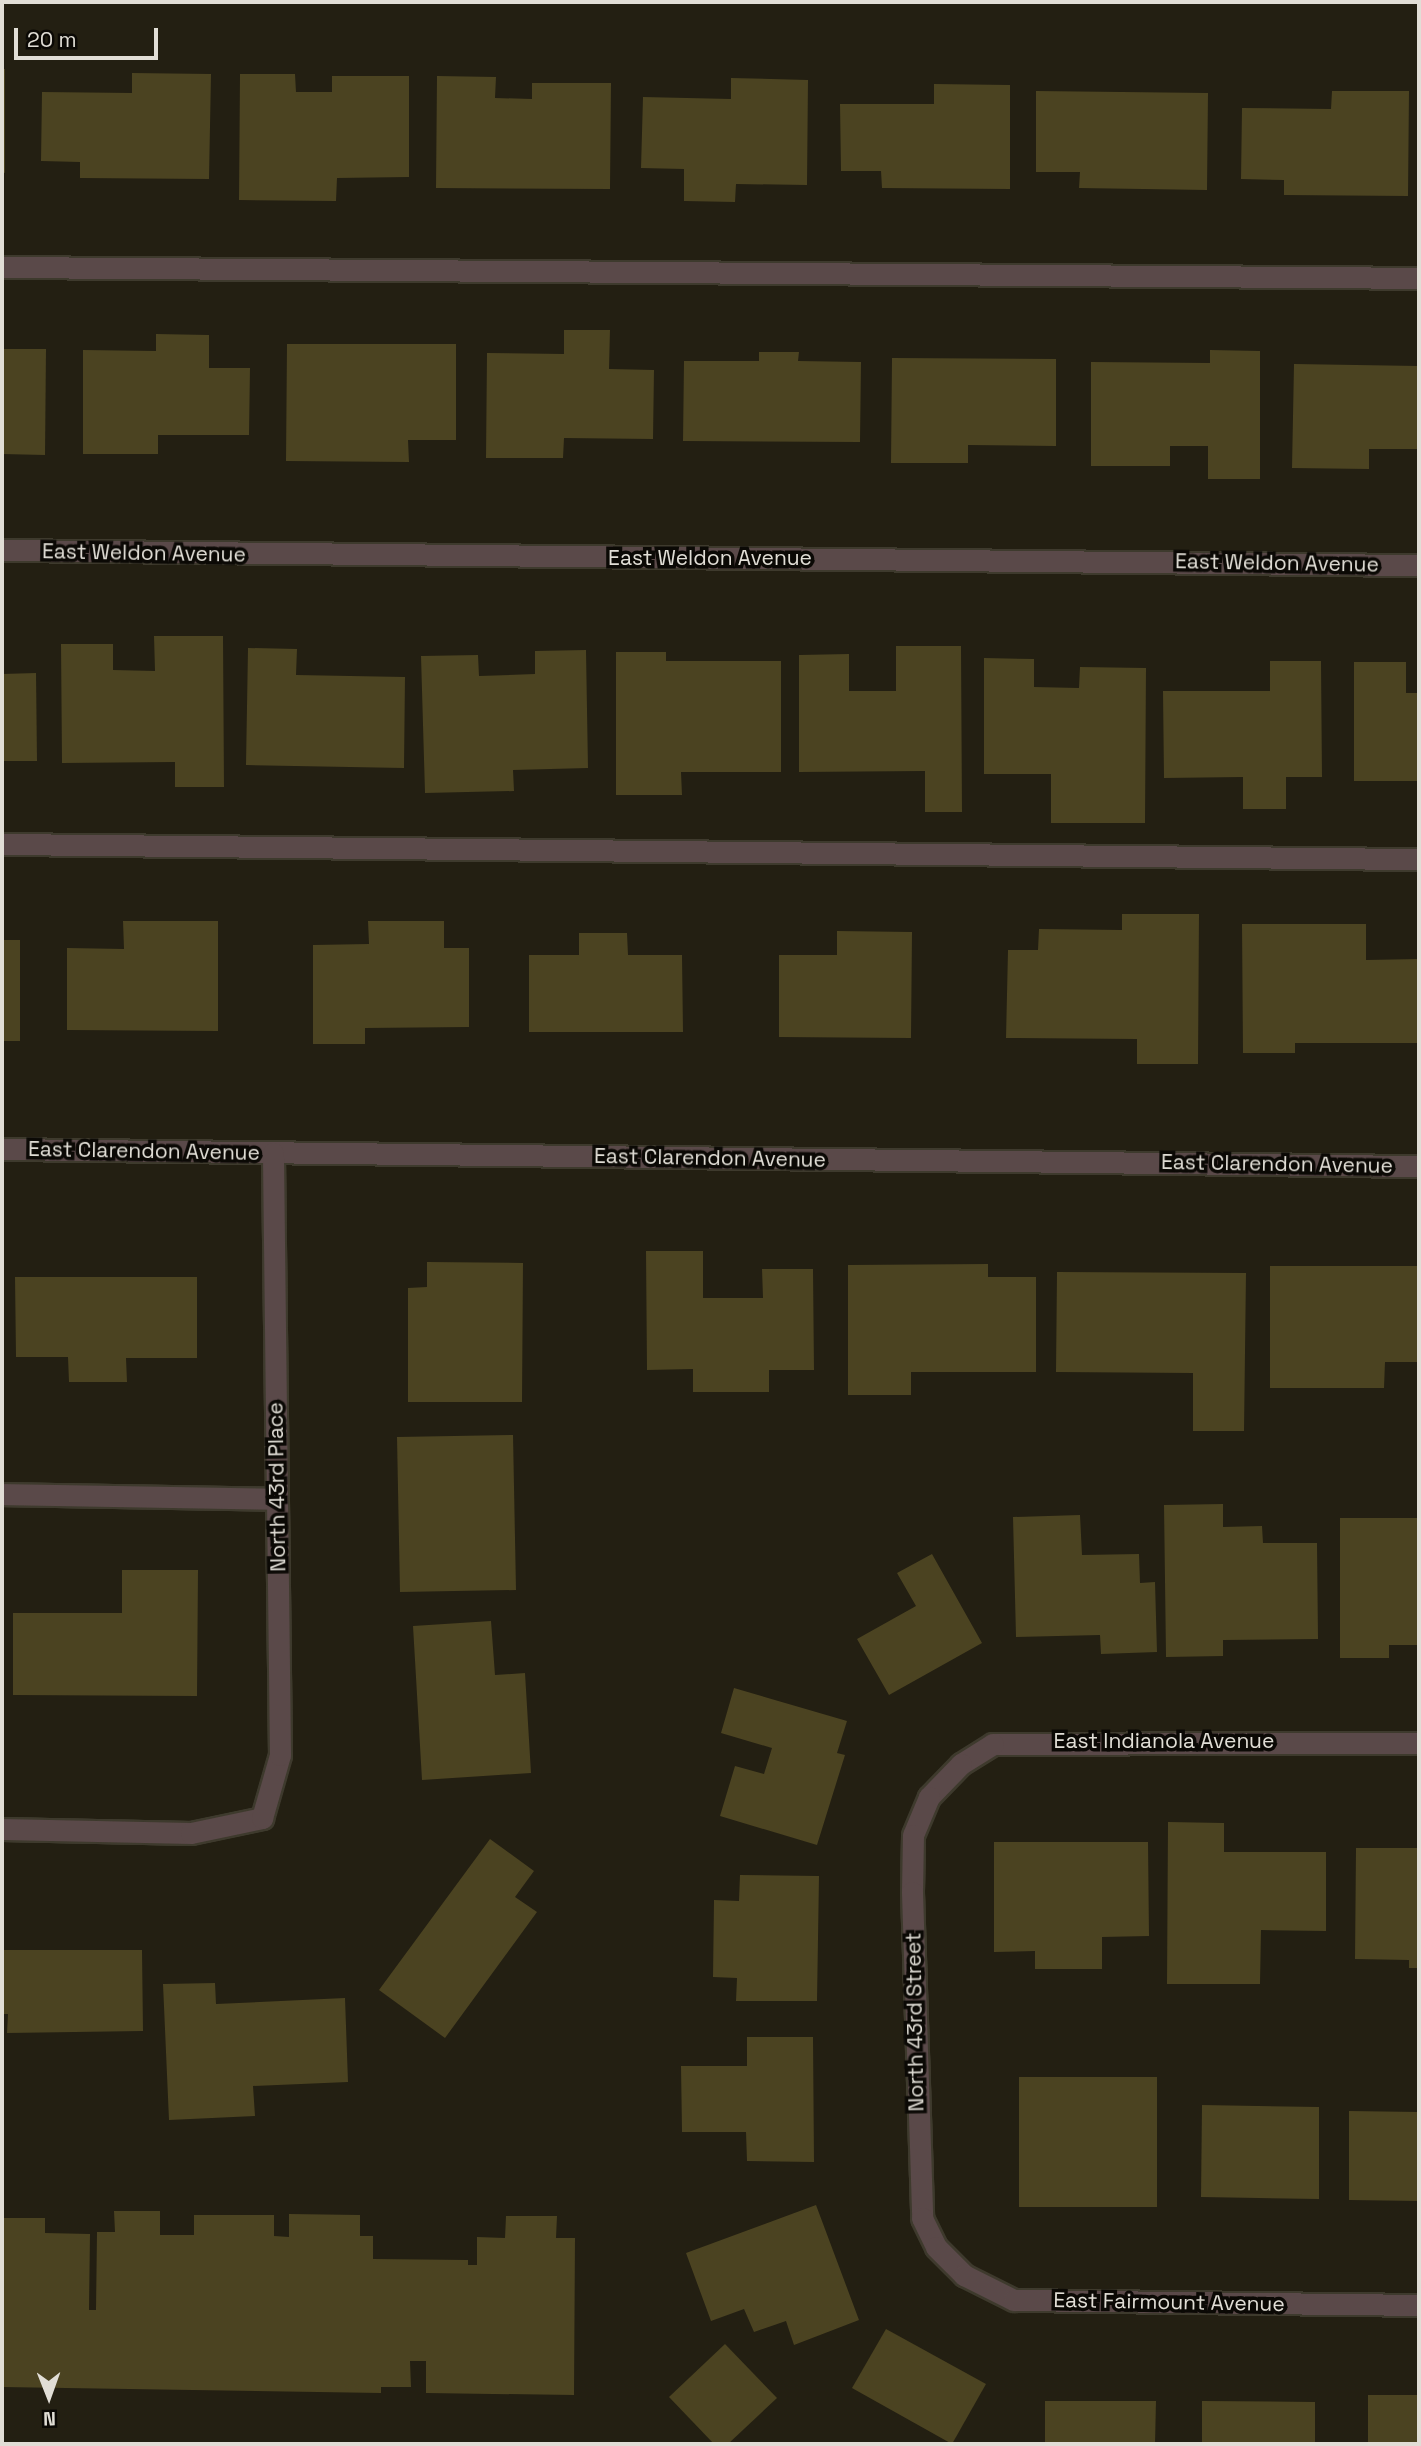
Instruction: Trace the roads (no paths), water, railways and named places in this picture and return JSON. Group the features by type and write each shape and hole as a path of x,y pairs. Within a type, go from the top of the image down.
{"street":[{"path":"2,267 1419,278"},
{"name":"East Weldon Avenue","path":"2,550 1419,565"},
{"path":"2,844 1419,859"},
{"name":"East Clarendon Avenue","path":"2,1149 1419,1166"},
{"name":"North 43rd Place","path":"2,1829 191,1833 262,1818 281,1755 273,1153"},
{"path":"2,1494 277,1499"},
{"name":"East Indianola Avenue","path":"929,1797 961,1764 993,1744 1419,1743"},
{"name":"North 43rd Street","path":"929,1797 913,1835 912,1892 919,2177 922,2218 936,2247"},
{"name":"East Fairmount Avenue","path":"936,2247 964,2275 1014,2300 1419,2305"}]}
